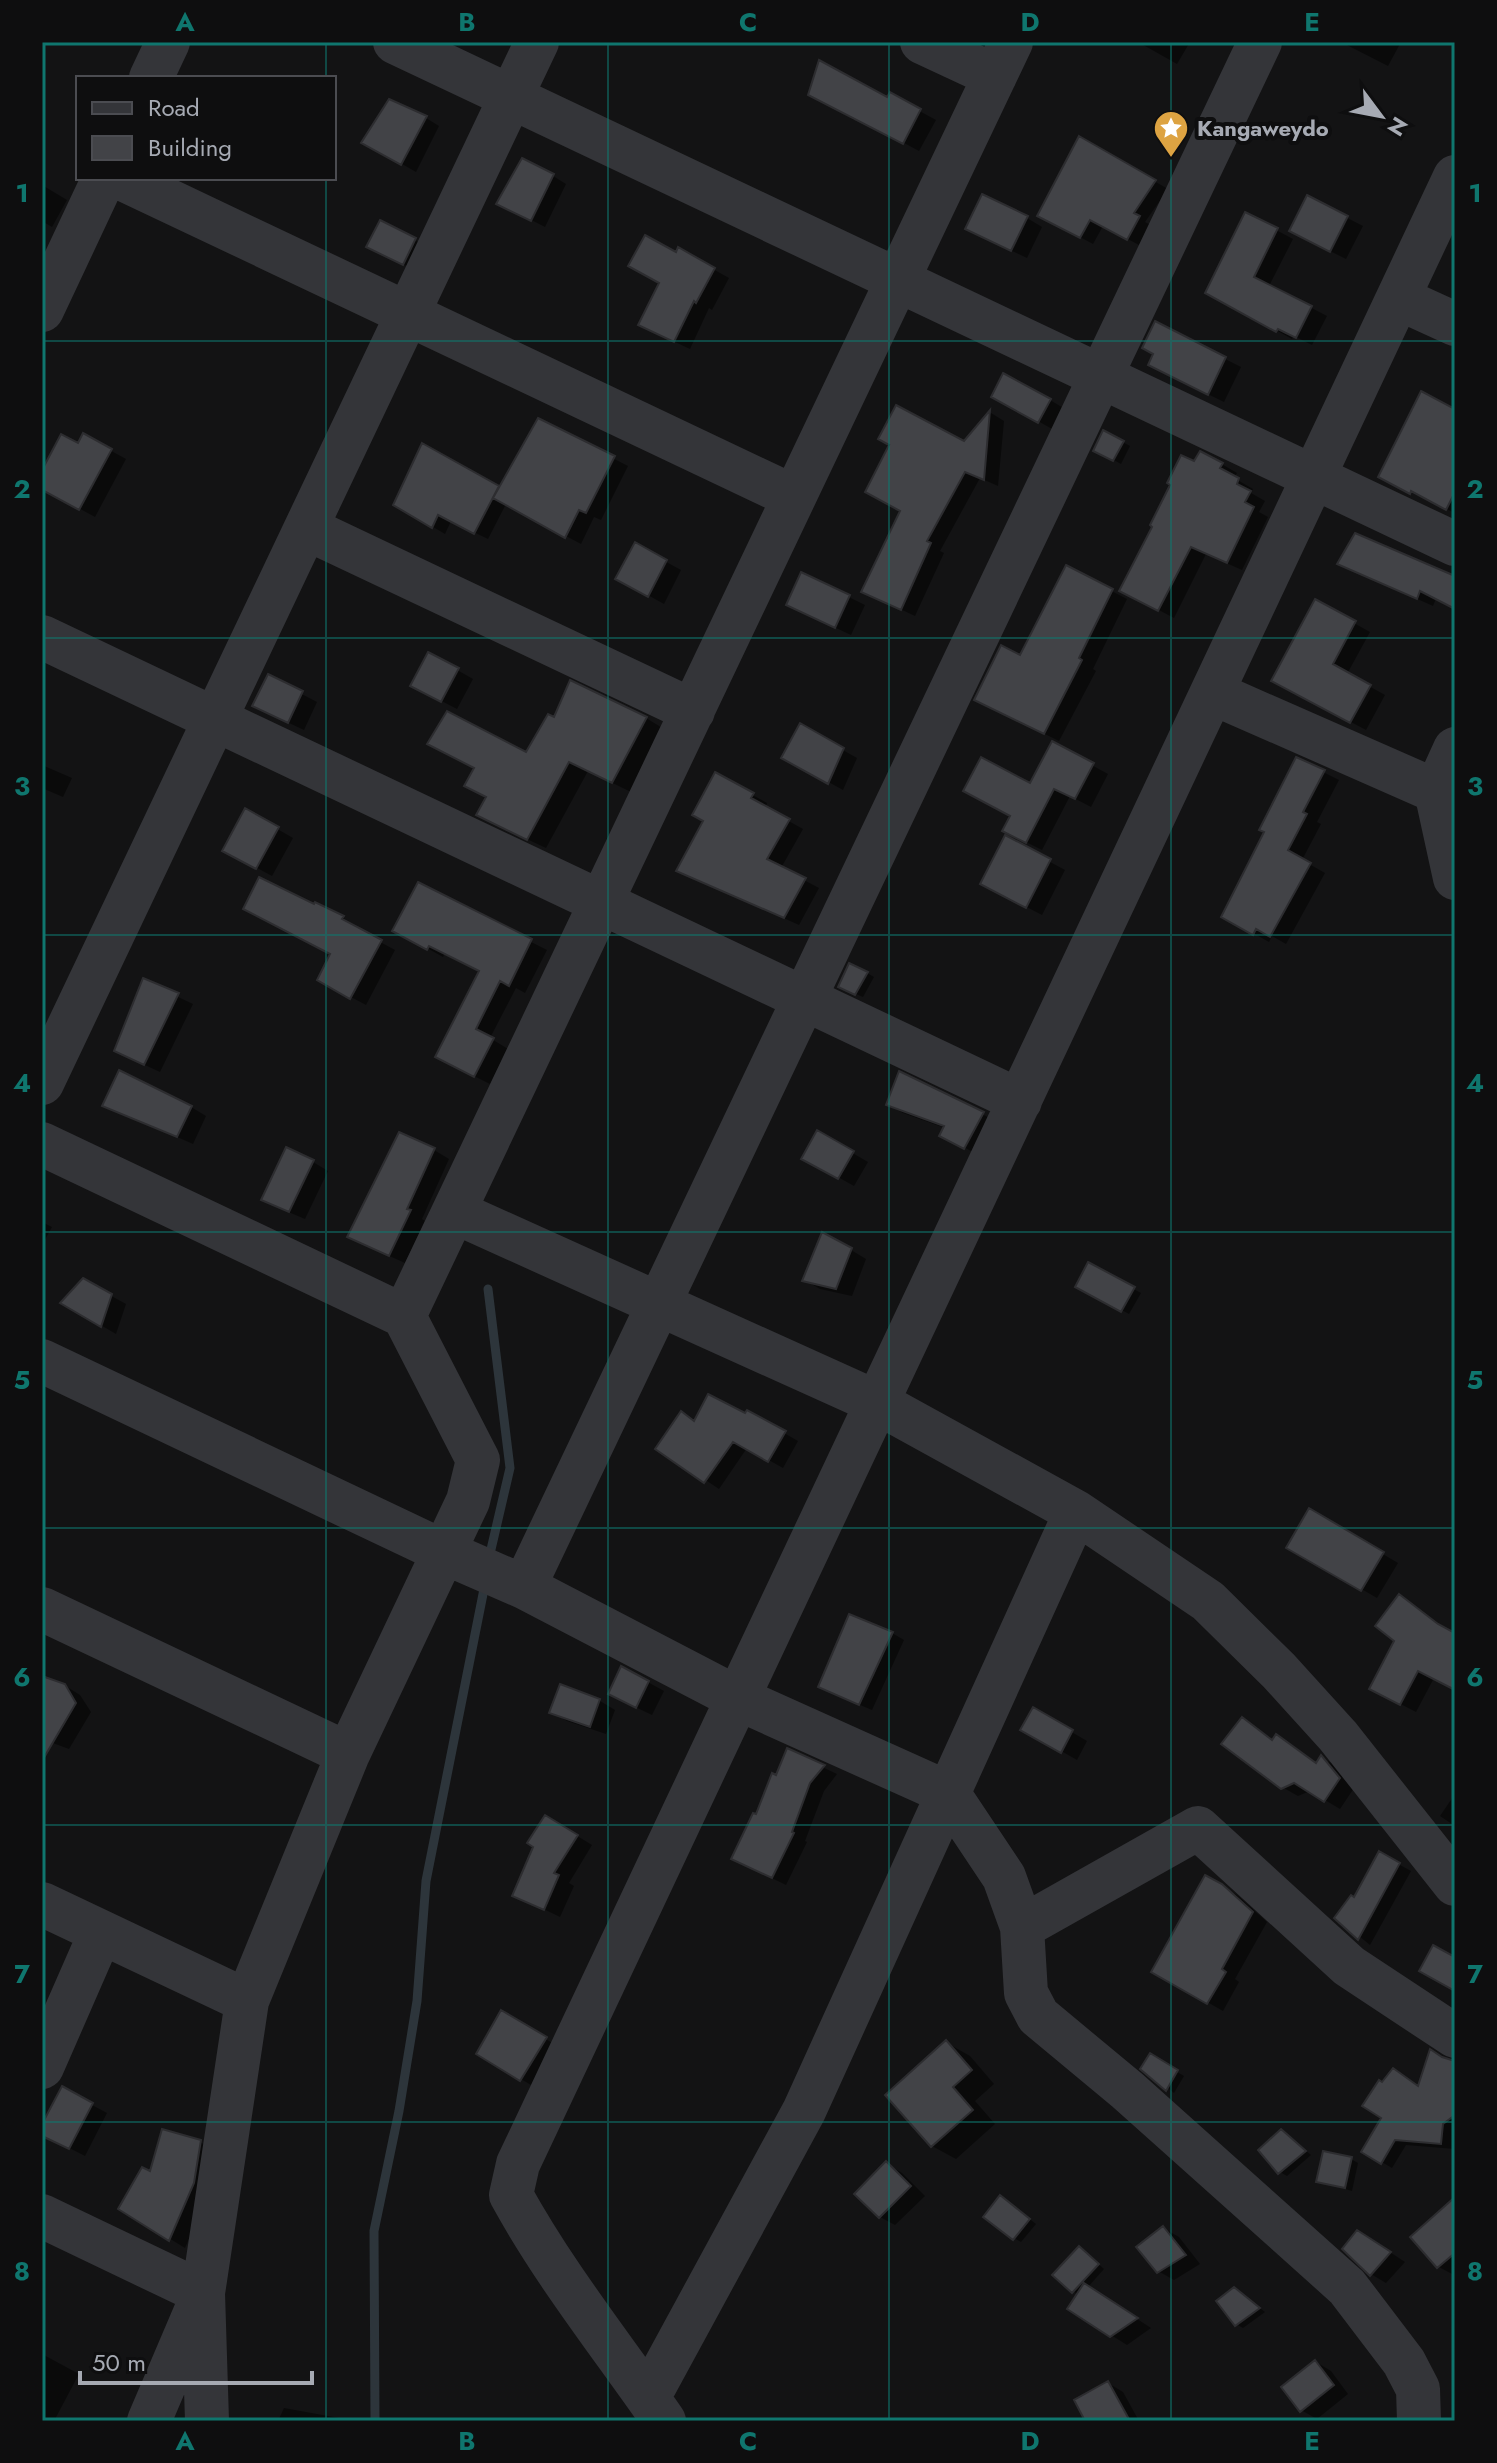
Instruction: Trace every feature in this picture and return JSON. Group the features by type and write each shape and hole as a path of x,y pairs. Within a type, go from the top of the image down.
{"street":[{"path":"152,76 168,42"},
{"path":"395,42 1455,544"},
{"path":"42,1083 537,42"},
{"path":"404,1316 1003,59 922,42"},
{"path":"524,1587 1260,42"},
{"path":"1076,1512 804,2111 656,2410 593,2325 511,2195 518,2164 1455,177"},
{"path":"42,310 103,180"},
{"path":"125,180 794,497"},
{"path":"1398,298 1455,324"},
{"path":"306,528 693,711"},
{"path":"42,637 1020,1101"},
{"path":"1213,693 1436,791"},
{"path":"1455,749 1436,791 1455,878"},
{"path":"42,1144 404,1316 478,1460 468,1501 446,1553 348,1754 247,2001 203,2293 207,2421"},
{"path":"455,1212 878,1403 1076,1512 1208,1601 1279,1671 1338,1736 1455,1884"},
{"path":"42,1361 524,1587 739,1699 948,1793 1004,1877 1022,1927 1026,1993 1038,2016 1127,2090 1347,2287 1404,2362 1418,2389 1419,2421"},
{"path":"42,1609 348,1754"},
{"path":"1022,1927 1198,1828 1349,1966 1455,2036"},
{"path":"42,1904 247,2001"},
{"path":"42,2067 101,1932"},
{"path":"42,2216 203,2293"},
{"path":"149,2421 203,2293"}],"building":[{"path":"819,60 887,97 890,92 921,109 903,144 808,95"},
{"path":"389,99 427,116 401,165 361,143"},
{"path":"1079,136 1156,180 1134,213 1140,216 1127,240 1090,220 1080,238 1037,216"},
{"path":"522,158 554,174 531,221 496,204"},
{"path":"982,194 1028,216 1011,251 965,229"},
{"path":"1307,195 1348,216 1330,252 1289,231"},
{"path":"1245,212 1278,228 1254,277 1312,306 1296,338 1278,329 1276,332 1205,293"},
{"path":"380,220 416,238 403,265 366,247"},
{"path":"645,235 676,252 678,247 715,268 674,342 638,325 659,283 628,266"},
{"path":"1155,321 1226,357 1208,395 1148,365 1153,354 1142,348"},
{"path":"1003,373 1051,399 1038,423 991,397"},
{"path":"1421,391 1455,409 1455,492 1446,510 1378,477"},
{"path":"896,405 964,441 990,410 984,480 965,472 927,541 931,543 901,610 861,592 900,511 865,492 889,445 878,439"},
{"path":"538,418 615,456 586,513 579,510 565,538 493,498"},
{"path":"1103,430 1124,441 1113,461 1093,451"},
{"path":"83,433 112,449 79,510 42,490 42,470 61,434 78,443"},
{"path":"422,443 499,486 474,534 438,515 432,528 393,505"},
{"path":"1200,451 1223,463 1220,468 1239,478 1237,484 1251,491 1245,502 1254,507 1227,563 1191,547 1158,611 1119,591 1152,527 1150,525 1181,455 1194,461"},
{"path":"1355,533 1455,576 1455,609 1420,591 1417,599 1337,564"},
{"path":"635,542 667,560 648,597 615,579"},
{"path":"1066,565 1113,589 1079,658 1082,660 1044,734 974,700 1001,645 1020,655"},
{"path":"801,572 850,595 835,628 786,605"},
{"path":"1315,599 1356,621 1333,664 1371,685 1350,723 1271,681"},
{"path":"428,652 459,668 441,702 410,686"},
{"path":"268,674 303,691 288,723 252,706"},
{"path":"570,680 647,717 612,783 569,762 527,840 476,815 486,797 464,786 474,768 427,744 447,711 526,752 548,714 554,717"},
{"path":"800,723 844,748 828,784 781,758"},
{"path":"1052,741 1094,763 1075,799 1054,789 1026,843 1002,831 1010,816 963,791 981,757 1030,783"},
{"path":"1296,757 1325,770 1288,850 1311,863 1270,937 1256,929 1253,935 1221,917 1264,832 1259,830"},
{"path":"715,772 754,793 751,798 790,819 767,859 806,878 784,918 676,871 703,821 692,815"},
{"path":"245,808 279,827 256,869 222,851"},
{"path":"1005,835 1051,859 1026,908 980,884"},
{"path":"259,877 344,916 342,919 382,940 350,999 317,980 330,954 243,909"},
{"path":"418,882 532,939 509,986 500,981 476,1029 494,1038 474,1077 435,1057 479,971 429,946 427,950 392,931"},
{"path":"849,963 868,972 855,995 838,987"},
{"path":"143,978 179,993 144,1065 114,1051"},
{"path":"119,1070 192,1106 177,1137 102,1106"},
{"path":"899,1071 984,1112 964,1149 939,1136 944,1126 886,1105"},
{"path":"817,1130 854,1151 838,1179 801,1159"},
{"path":"399,1132 435,1148 389,1256 347,1237"},
{"path":"286,1147 314,1160 289,1212 261,1200"},
{"path":"822,1232 852,1248 836,1289 802,1281"},
{"path":"1088,1262 1135,1287 1121,1312 1075,1287"},
{"path":"83,1278 112,1294 101,1327 60,1303"},
{"path":"708,1394 786,1431 768,1462 733,1442 704,1483 655,1449 681,1411 694,1421"},
{"path":"1309,1508 1384,1552 1361,1591 1286,1548"},
{"path":"1399,1594 1455,1633 1455,1690 1418,1671 1400,1705 1369,1689 1394,1641 1375,1626"},
{"path":"849,1614 893,1632 859,1705 818,1687"},
{"path":"621,1666 649,1681 636,1708 608,1694"},
{"path":"42,1676 65,1684 76,1703 42,1761"},
{"path":"560,1684 600,1699 590,1727 549,1713"},
{"path":"1033,1707 1073,1730 1061,1753 1020,1730"},
{"path":"1242,1717 1272,1740 1276,1734 1316,1763 1321,1755 1340,1778 1324,1802 1294,1783 1281,1789 1221,1744"},
{"path":"787,1748 825,1765 810,1783 794,1833 772,1878 731,1859"},
{"path":"545,1815 578,1835 554,1873 559,1875 544,1910 512,1896 533,1847 527,1843"},
{"path":"1379,1851 1400,1863 1358,1940 1334,1918 1351,1895 1354,1897"},
{"path":"1205,1875 1222,1884 1253,1912 1222,1969 1226,1972 1207,2004 1151,1972"},
{"path":"1433,1945 1455,1957 1455,1991 1419,1971"},
{"path":"501,2010 547,2037 520,2081 476,2054"},
{"path":"946,2040 972,2070 953,2087 973,2110 931,2147 885,2095"},
{"path":"1430,2049 1455,2061 1455,2115 1443,2124 1441,2144 1395,2140 1381,2164 1361,2152 1381,2118 1362,2106 1379,2080 1382,2082 1393,2068 1418,2086"},
{"path":"1150,2053 1178,2070 1166,2091 1140,2069"},
{"path":"62,2086 93,2103 69,2149 42,2136 42,2124"},
{"path":"162,2129 201,2140 194,2183 169,2241 118,2209 142,2167 150,2171"},
{"path":"1281,2129 1306,2151 1278,2174 1258,2150"},
{"path":"1323,2151 1352,2157 1345,2188 1316,2182"},
{"path":"886,2161 911,2186 879,2218 854,2194"},
{"path":"1000,2195 1030,2219 1013,2240 983,2217"},
{"path":"1455,2197 1455,2253 1437,2268 1410,2237"},
{"path":"1163,2226 1186,2255 1157,2273 1136,2247"},
{"path":"1357,2230 1391,2252 1370,2276 1342,2249"},
{"path":"1079,2246 1099,2264 1072,2293 1052,2275"},
{"path":"1084,2283 1138,2318 1110,2337 1067,2309"},
{"path":"1234,2287 1260,2308 1235,2326 1216,2301"},
{"path":"1315,2360 1334,2385 1300,2412 1281,2387"},
{"path":"1108,2381 1130,2421 1085,2421 1074,2400"}],"waterway":[{"path":"488,1289 510,1468 489,1558"},
{"path":"375,2421 374,2231 399,2111 417,2001 426,1881 485,1584"}],"place":[{"name":"Kangaweydo","path":"1171,159"}]}
